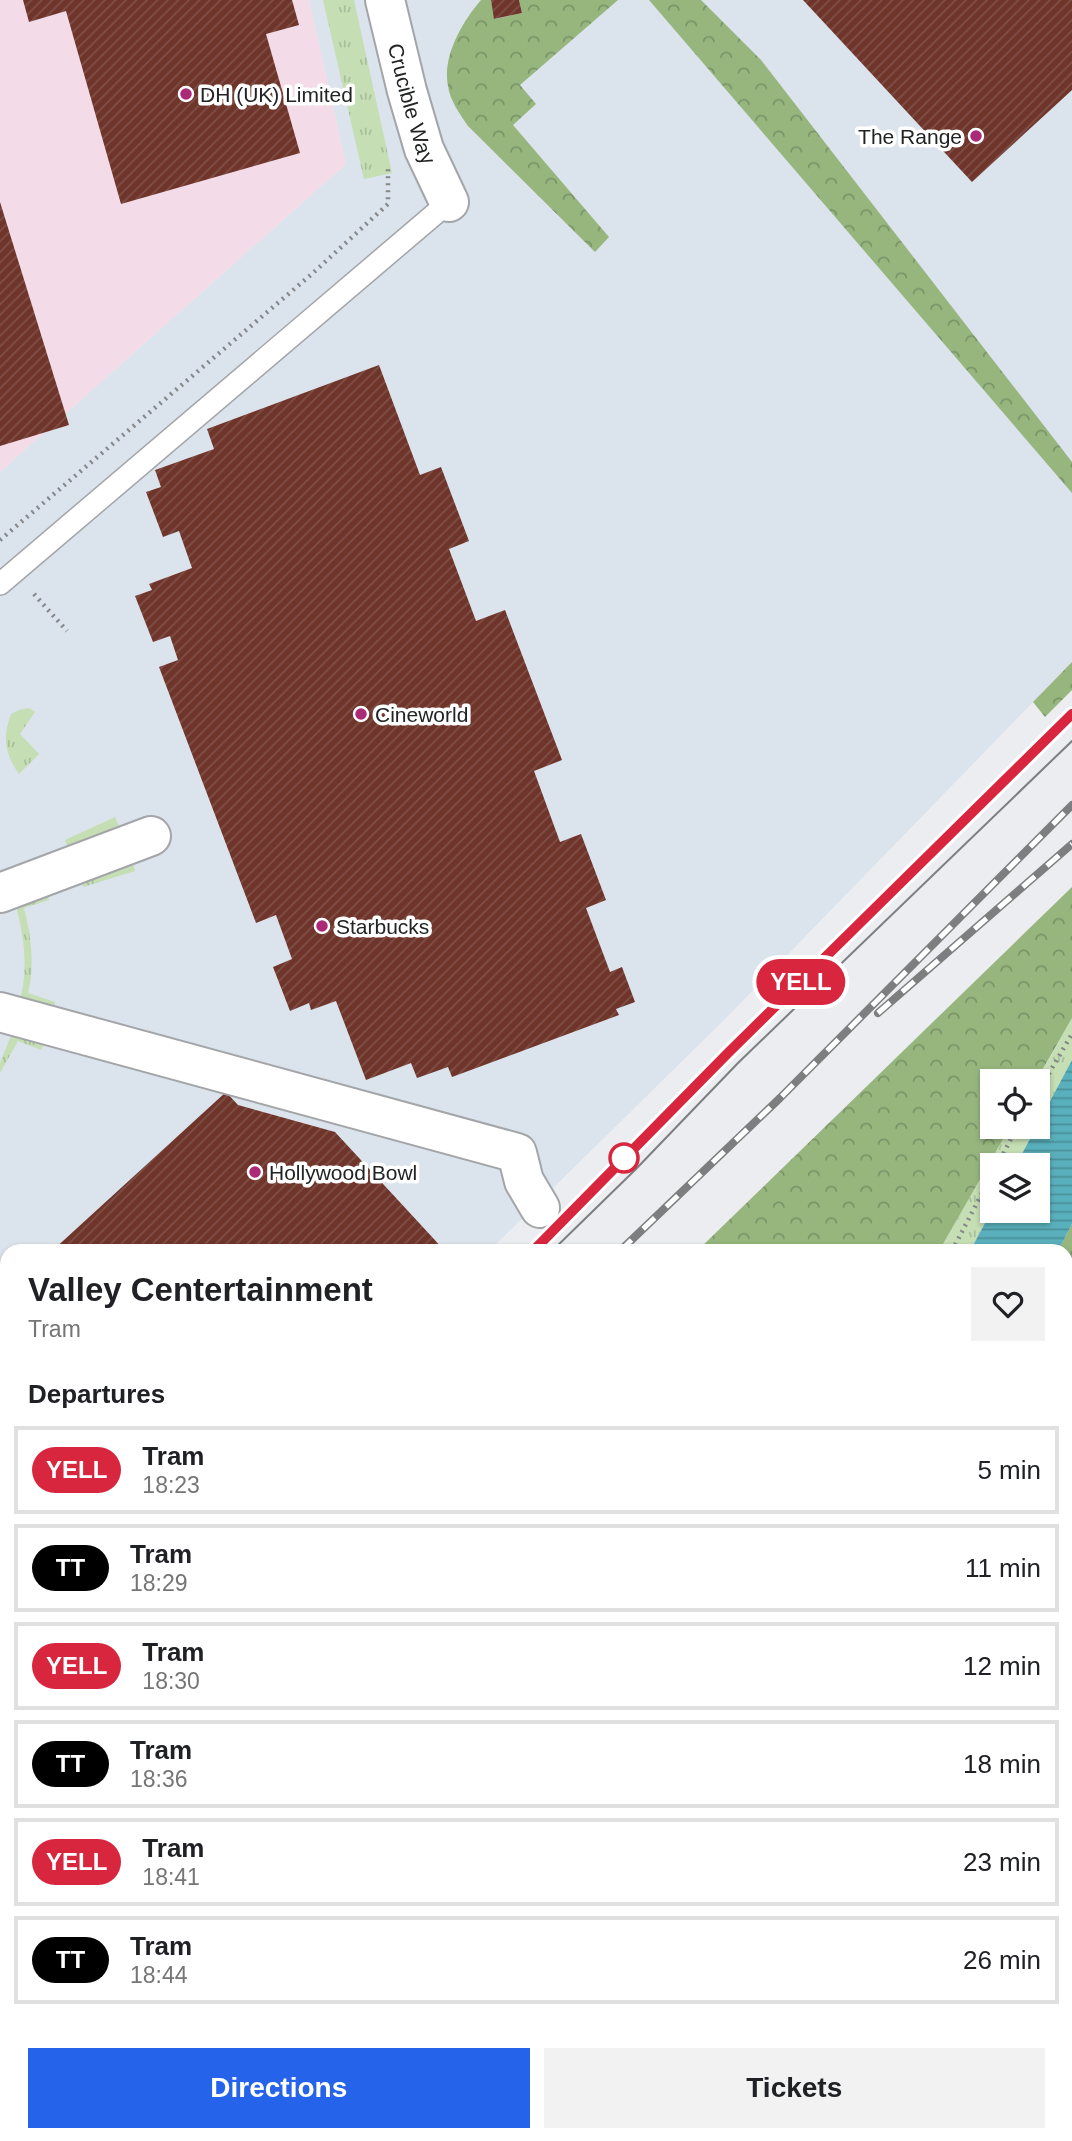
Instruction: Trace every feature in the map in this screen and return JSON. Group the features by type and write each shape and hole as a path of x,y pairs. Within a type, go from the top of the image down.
{"street":[{"name":"Crucible Way","path":"385,0 424,149 449,202"},
{"path":"0,893 151,836"},
{"path":"0,1012 517,1153 524,1181 540,1208"}],"lane":[{"path":"7,578 449,202"}],"path":[{"path":"0,540 313,273 388,204 388,153"},
{"path":"7,578 66,631"},
{"path":"1050,1071 1072,1034"},
{"path":"956,1244 980,1197"}],"shaded area":[{"path":"0,0 309,0 346,164 0,472"},
{"path":"309,0 1072,0 1072,662 725,1019 496,1244 0,1244 0,472 346,164"}],"green space":[{"path":"323,0 354,0 392,173 364,179"},
{"path":"481,0 491,0 495,19 522,13 519,0 618,0 520,85 536,104 513,125 609,237 595,252 468,126 453,102 447,75 451,52 461,29"},
{"path":"649,0 701,0 761,60 1072,462 1072,493"},
{"path":"1072,662 1072,690 1045,717 1033,702"},
{"path":"29,708 35,712 20,734 39,754 19,774 8,753 6,731 11,714"},
{"path":"115,817 125,840 73,859 65,840"},
{"path":"129,851 135,871 83,887 79,871"},
{"path":"46,887 49,900 24,908 31,951 28,993 55,1002 53,1015 18,1007 25,967 15,901"},
{"path":"1072,887 1072,1018 1043,1069 980,1069 980,1139 1003,1139 995,1153 980,1153 980,1179 943,1244 704,1244"},
{"path":"1072,1018 1072,1060 1050,1101 1050,1069 1043,1069"},
{"path":"15,1026 46,1040 41,1050 18,1041 0,1073 0,1063"},
{"path":"1003,1139 1030,1139 1022,1153 995,1153"},
{"path":"980,1179 980,1223 985,1223 974,1244 943,1244"},
{"path":"1072,1224 1072,1244 1062,1244"}],"water":[{"path":"1072,1060 1072,1224 1062,1244 974,1244 985,1223 1050,1223 1050,1153 1022,1153 1030,1139 1050,1139 1050,1101"}],"building":[{"name":"DH (UK) Limited","path":"23,0 292,0 299,25 266,34 300,153 121,204 66,11 29,22"},
{"path":"491,0 519,0 522,13 494,19"},
{"name":"The Range","path":"803,0 1072,0 1072,90 972,182"},
{"path":"0,202 69,425 0,446"},
{"name":"Cineworld","path":"379,365 420,475 441,467 469,541 449,549 476,621 505,610 562,760 534,771 560,842 581,834 606,900 586,908 610,972 622,967 635,1002 616,1009 619,1015 452,1077 448,1067 417,1078 411,1063 366,1080 336,1001 311,1010 309,1003 290,1011 273,967 292,959 276,915 256,923 159,667 178,660 170,636 153,642 135,596 152,590 149,584 192,568 179,531 163,537 146,492 161,487 155,470 214,449 207,429"},
{"name":"Hollywood Bowl","path":"226,1092 238,1105 335,1132 439,1244 60,1244"}],"tram line":[{"name":"YELL","path":"540,1244 728,1053 1072,714"},
{"path":"540,1244 728,1053 1072,715"},
{"path":"559,1244 738,1063 1072,741"}],"railway":[{"path":"627,1244 780,1098 1072,805"},
{"path":"878,1013 1072,844"}],"place":[{"name":"DH (UK) Limited","path":"186,94"},
{"name":"The Range","path":"976,136"},
{"name":"Cineworld","path":"361,714"},
{"name":"Starbucks","path":"322,926"},
{"name":"Hollywood Bowl","path":"255,1172"}]}
